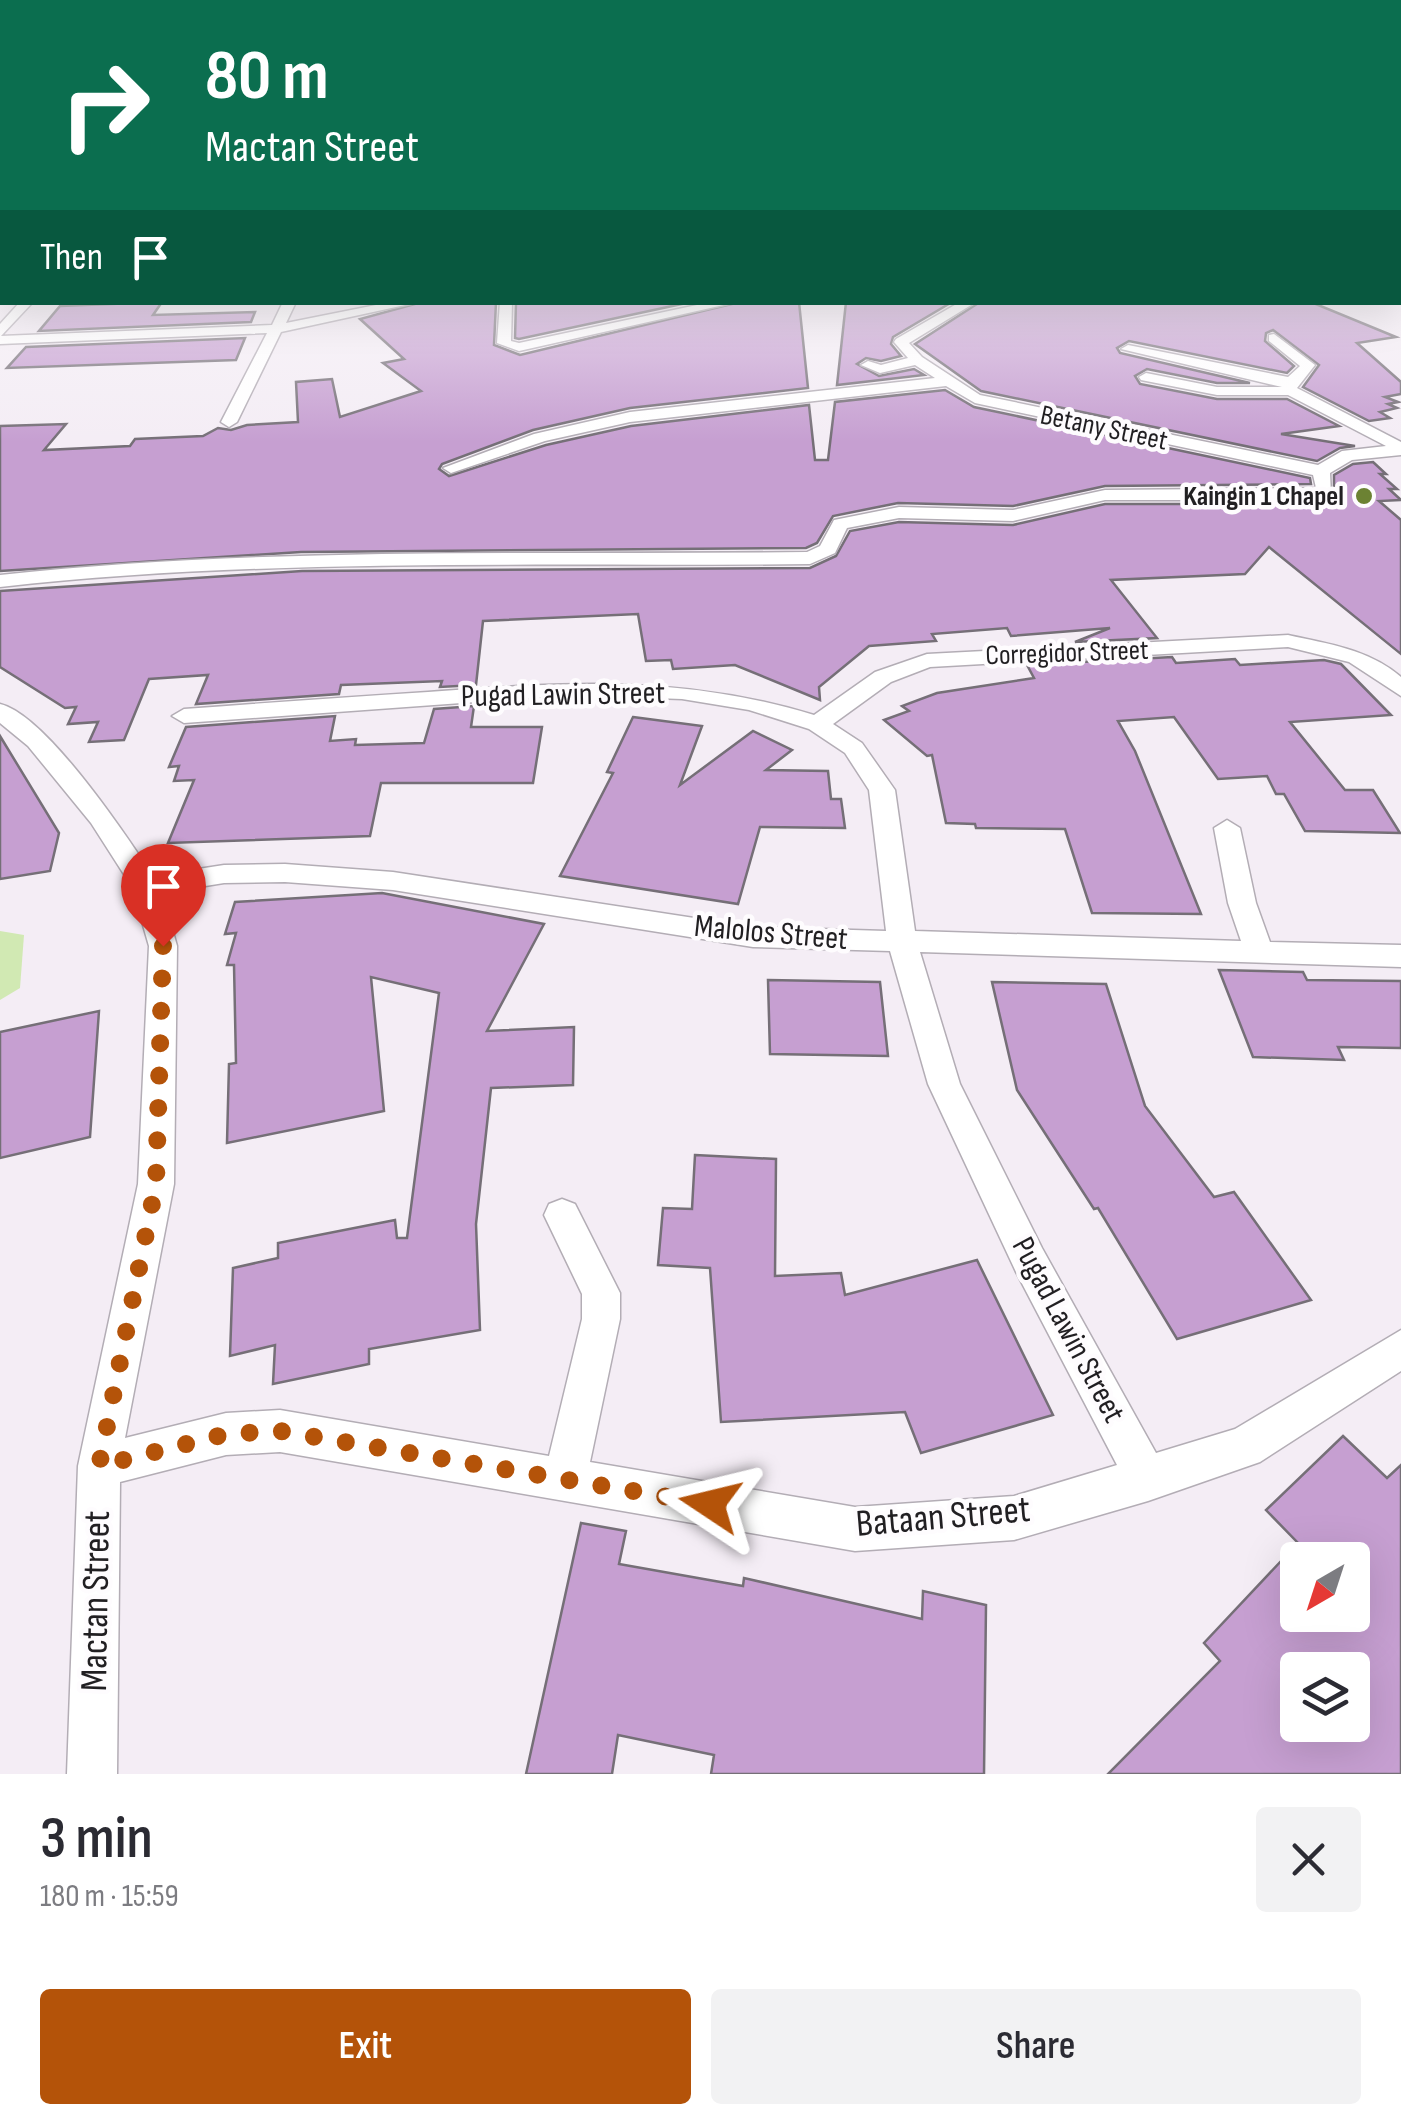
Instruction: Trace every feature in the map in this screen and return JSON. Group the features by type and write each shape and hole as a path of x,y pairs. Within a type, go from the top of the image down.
{"street":[{"path":"0,336 25,305"},
{"path":"229,422 289,305"},
{"path":"0,336 278,328 397,305"},
{"path":"506,305 504,343 525,347 717,305"},
{"path":"917,360 904,349 904,337 964,305"},
{"path":"1146,377 1218,393 1258,395 1290,386 1308,365 1274,338"},
{"path":"1128,349 1175,361 1246,368 1290,386 1401,449"},
{"path":"868,365 880,368 917,360"},
{"name":"Betany Street","path":"917,360 975,398 1321,471"},
{"path":"451,468 540,437 630,417 949,382"},
{"path":"0,580 99,570 275,564 810,558 828,549 840,524 856,518 898,513 1003,516 1107,494 1312,496 1325,491 1321,471 1348,455 1401,449"},
{"name":"Corregidor Street","path":"817,724 883,677 927,661 1288,641 1334,649 1380,670 1401,689"},
{"name":"Pugad Lawin Street","path":"184,716 572,688 682,692 753,704 817,724 854,748 882,790 902,942 944,1084 1029,1260 1148,1480"},
{"name":"Mactan Street","path":"0,711 36,741 100,817 146,886 163,946 156,1184 99,1466 92,1774"},
{"path":"1227,828 1242,902 1259,951"},
{"name":"Malolos Street","path":"146,886 224,874 284,873 412,884 753,937 1401,956"},
{"path":"562,1215 600,1293 601,1306 565,1480"},
{"name":"Bataan Street","path":"99,1466 226,1434 280,1431 856,1529 1014,1518 1148,1480 1245,1447 1401,1349"}],"green space":[{"path":"0,931 24,935 20,988 0,1000"}],"building":[{"path":"160,305 153,315 255,312 251,322 39,331 60,306"},
{"path":"411,305 496,305 494,345 520,355 728,305 799,305 808,388 630,408 533,430 442,464 439,469 449,476 546,445 631,426 809,405 815,460 828,460 835,402 945,390 974,407 1310,478 1311,484 1105,486 1013,506 898,503 833,516 817,543 806,548 301,552 0,571 0,426 66,424 44,450 130,446 135,439 203,436 218,428 298,422 296,382 332,379 340,417 421,391 383,363 404,359 360,319"},
{"path":"516,305 677,305 519,339 515,338"},
{"path":"846,305 947,305 893,337 891,344 901,356 881,361 866,358 857,364 879,376 914,369 924,375 837,385"},
{"path":"975,305 1318,305 1396,337 1357,343 1401,382 1401,394 1385,397 1398,402 1388,404 1397,408 1380,412 1390,418 1369,421 1303,387 1319,365 1273,330 1266,333 1265,341 1294,366 1287,373 1129,341 1117,348 1120,353 1250,383 1217,383 1147,369 1135,376 1140,384 1217,399 1287,399 1339,426 1281,434 1355,446 1340,448 1317,461 981,391 915,344"},
{"path":"245,338 236,360 7,368 26,347"},
{"path":"1373,462 1386,474 1380,474 1397,489 1389,489 1401,500 1379,501 1401,520 1401,654 1269,547 1245,574 1111,580 1157,638 1075,642 1110,628 1011,636 1007,628 932,634 936,641 869,646 819,687 820,700 735,665 673,669 671,660 646,661 638,614 483,621 476,685 440,687 442,681 341,685 339,694 196,704 208,675 149,679 124,740 89,742 98,722 68,724 76,707 65,708 0,667 0,591 302,571 810,568 836,556 850,531 899,522 1013,525 1105,504 1313,504 1334,497 1334,475 1353,464"},
{"path":"1172,657 1176,663 1235,659 1240,665 1324,660 1341,664 1391,715 1290,722 1345,790 1373,790 1400,833 1305,831 1284,794 1276,794 1267,776 1218,779 1174,717 1118,721 1135,751 1201,914 1092,913 1065,829 976,828 975,824 946,823 932,755 927,756 884,720 909,711 902,706 937,693 1034,678 1027,665"},
{"path":"474,706 471,727 542,727 533,783 381,783 370,836 168,843 194,780 174,781 179,766 169,767 186,727 335,716 330,741 356,739 355,745 424,743 434,709"},
{"path":"633,717 702,726 680,785 753,731 792,750 766,770 828,771 831,799 841,799 845,828 760,827 738,904 560,876 613,773 607,772"},
{"path":"0,736 59,833 50,871 0,879"},
{"path":"382,893 544,924 487,1031 574,1027 573,1085 491,1088 476,1224 480,1330 369,1349 369,1364 273,1384 275,1345 230,1356 233,1268 278,1258 278,1243 395,1220 397,1238 407,1238 439,993 371,977 384,1111 227,1143 229,1064 236,1063 234,965 227,965 236,933 225,934 235,902"},
{"path":"1219,970 1303,972 1307,980 1401,981 1401,1048 1338,1047 1344,1060 1253,1057"},
{"path":"768,980 880,982 888,1056 770,1054"},
{"path":"992,982 1106,984 1145,1106 1214,1197 1234,1192 1311,1300 1177,1339 1098,1208 1094,1209 1017,1090"},
{"path":"99,1011 90,1137 0,1158 0,1032"},
{"path":"695,1155 776,1159 775,1276 841,1273 845,1295 977,1260 1053,1415 921,1453 905,1412 721,1422 710,1268 658,1265 663,1208 692,1209"},
{"path":"1343,1436 1387,1478 1401,1465 1401,1774 1108,1774 1220,1661 1204,1643 1280,1562 1280,1632 1370,1632 1370,1542 1297,1542 1266,1510"},
{"path":"581,1523 626,1531 619,1564 743,1586 744,1578 922,1619 923,1591 986,1605 984,1774 711,1774 714,1755 618,1735 612,1774 526,1774"}],"place":[{"name":"Kaingin 1 Chapel","path":"1364,496"}],"route":[{"path":"163,946 156,1184 99,1466 226,1434 280,1431 710,1504"}]}
